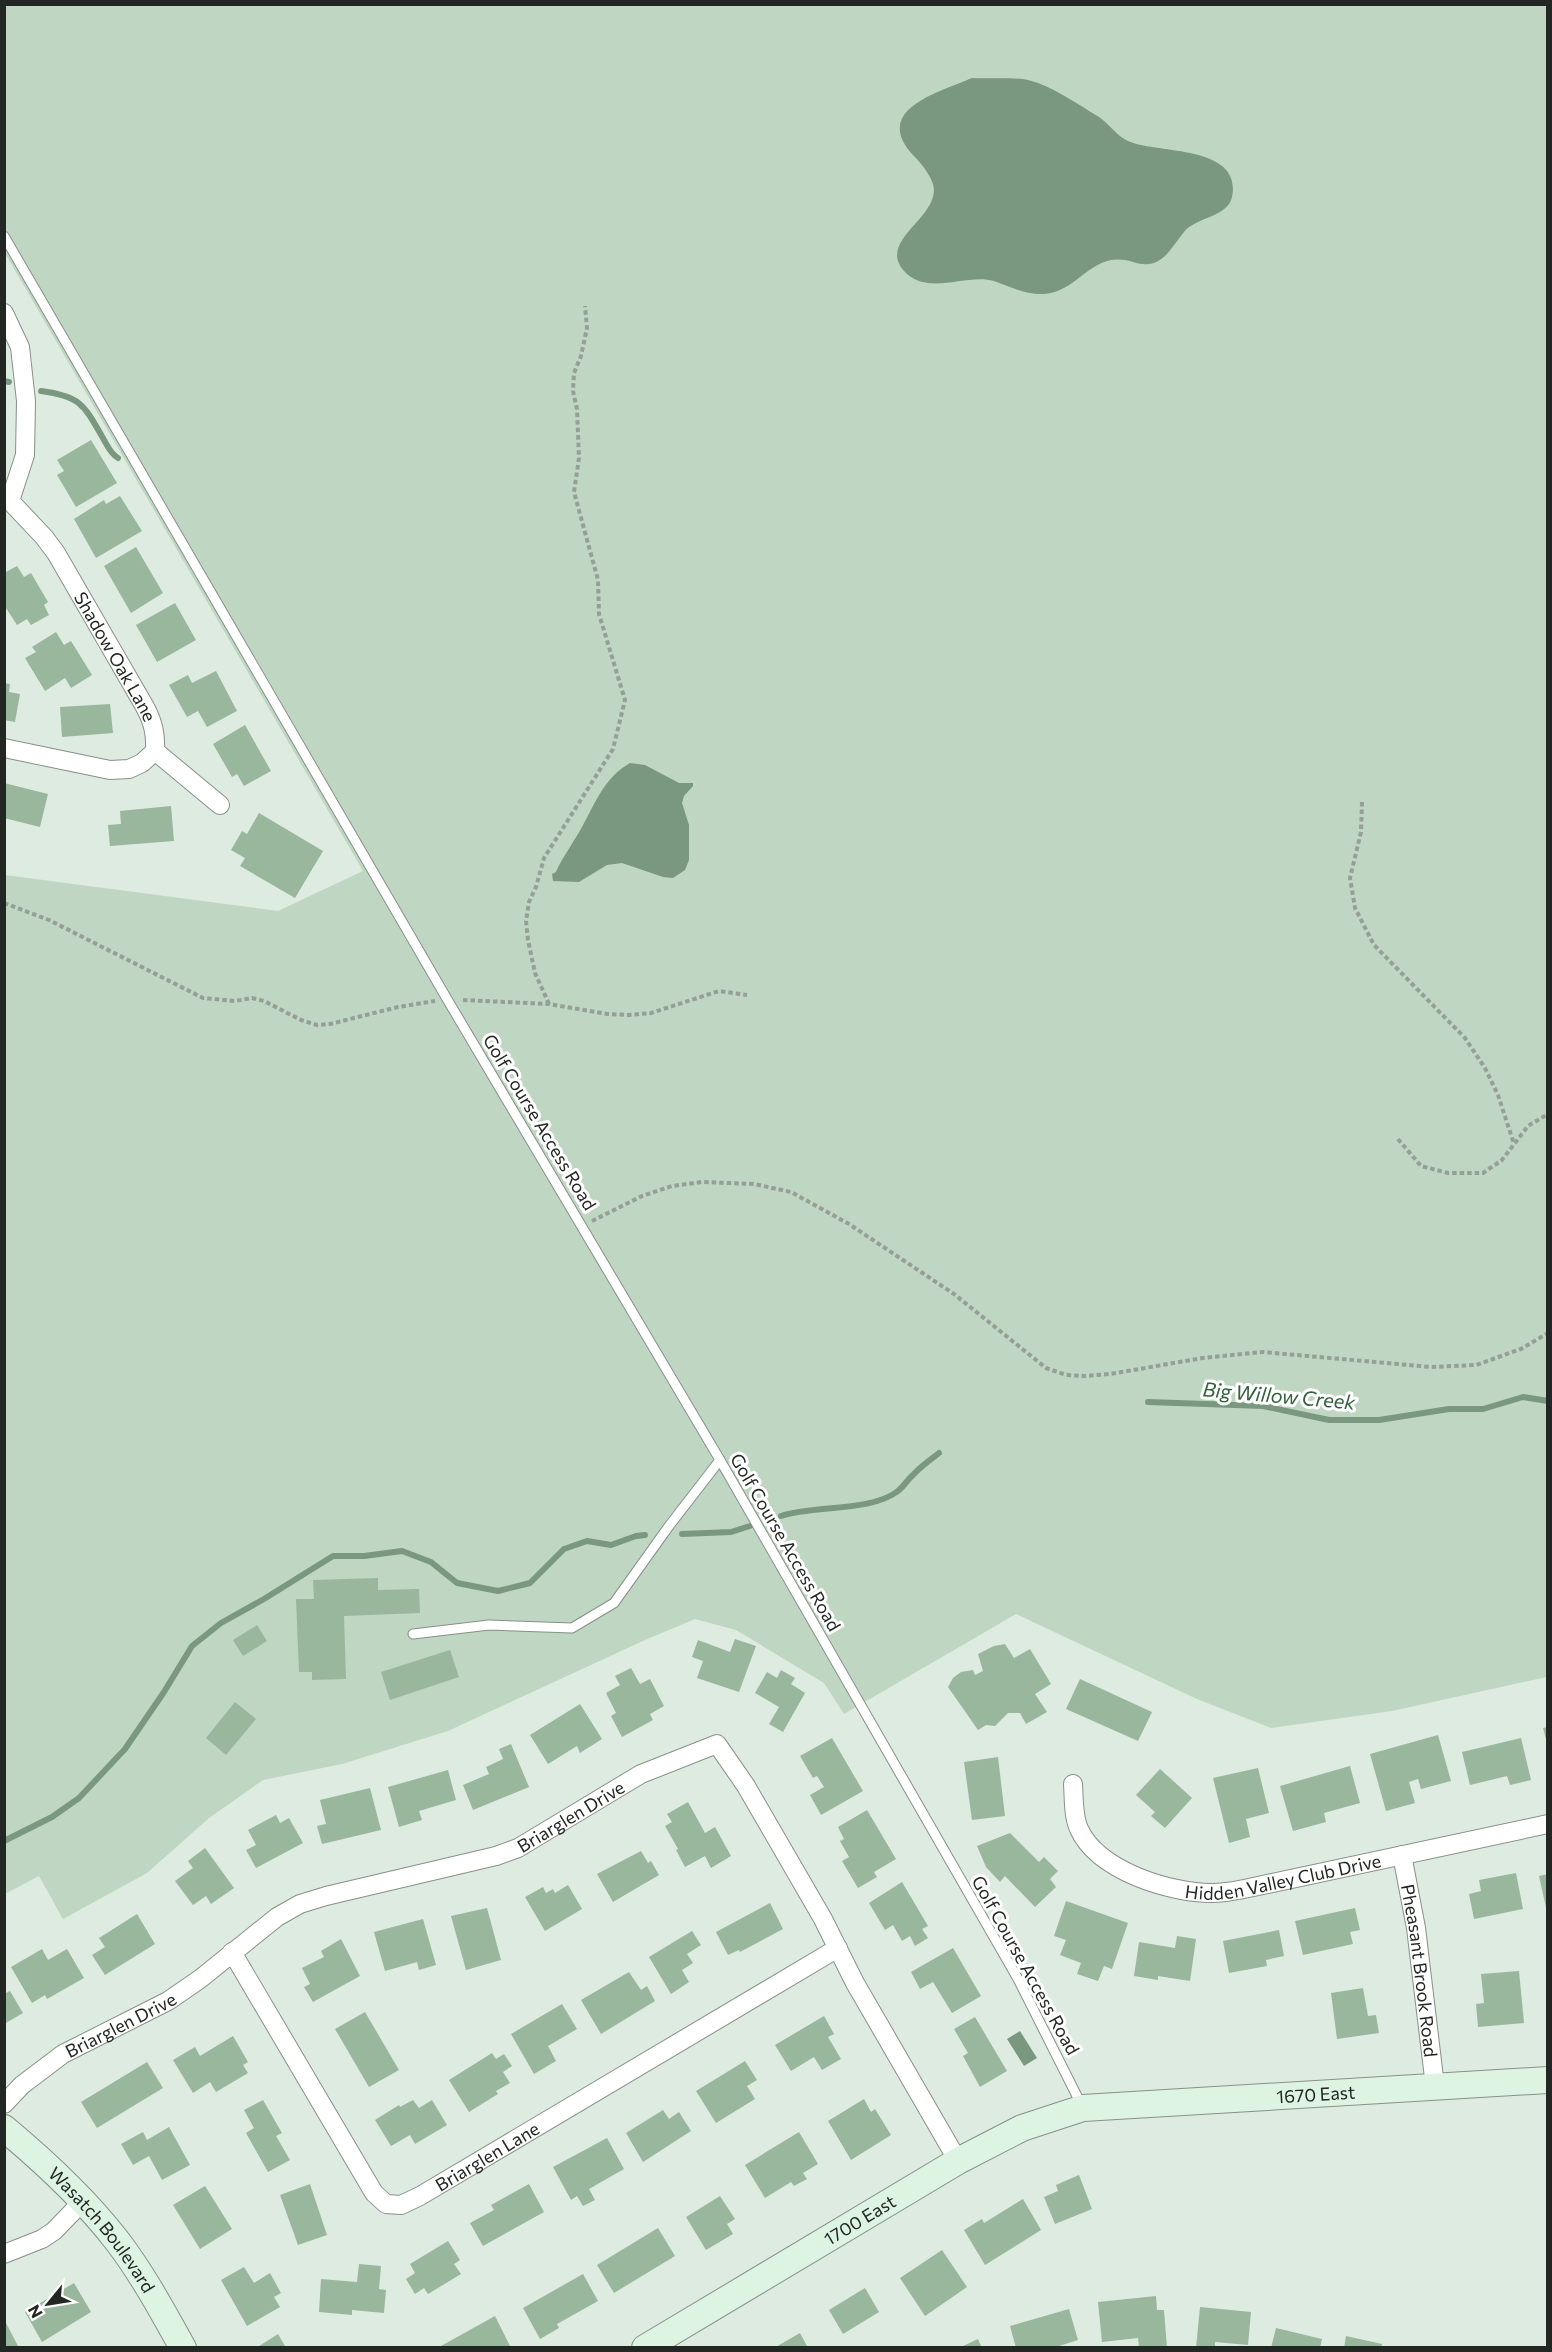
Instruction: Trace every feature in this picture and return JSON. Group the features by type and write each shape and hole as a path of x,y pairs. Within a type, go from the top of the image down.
{"main road":[{"name":"1670 East","path":"1083,2108 1548,2080"},
{"name":"1700 East","path":"645,2348 958,2161 1022,2128 1083,2108"},
{"name":"Wasatch Boulevard","path":"4,2128 38,2156 83,2201 123,2250 183,2348"}],"street":[{"path":"4,313 21,346 26,401 25,455 7,501"},
{"name":"Shadow Oak Lane","path":"7,501 44,537 56,553 149,715 156,737 155,751"},
{"path":"4,748 110,771 135,766 155,751 220,805"},
{"name":"Briarglen Drive","path":"4,2104 22,2085 63,2054 168,2001 277,1917 300,1904 496,1856 518,1848 641,1774 717,1744 746,1786 838,1948 855,1983 958,2161"},
{"name":"Hidden Valley Club Drive","path":"1073,1784 1078,1828 1093,1850 1121,1869 1151,1882 1181,1890 1212,1893 1244,1889 1548,1824"},
{"name":"Pheasant Brook Road","path":"1402,1855 1416,1929 1435,2086"},
{"name":"Briarglen Lane","path":"232,1952 374,2193 386,2204 400,2205 420,2196 838,1948"},
{"path":"4,2254 42,2239 54,2231 83,2201"}],"lane":[{"name":"Golf Course Access Road","path":"4,236 447,999 720,1460 1018,1979 1083,2108"},
{"path":"414,1634 489,1625 572,1628 614,1604 669,1526 720,1460"}],"path":[{"path":"549,1004 535,973 528,940 526,921 529,902 544,858 613,749 624,700 599,614 598,580 574,492 579,458 577,410 573,391 574,373 581,356 587,328 585,306"},
{"path":"1362,802 1361,832 1350,878 1354,908 1374,945 1465,1038 1485,1068 1498,1095 1515,1144"},
{"path":"4,903 50,920 203,998 235,1001 252,998 264,1001 301,1020 317,1025 447,999 549,1004 608,1014 629,1015 651,1012 719,992 747,995"},
{"path":"1398,1139 1421,1166 1448,1173 1483,1173 1502,1160 1528,1126 1548,1114"},
{"path":"583,1226 642,1196 672,1186 702,1182 754,1184 791,1192 849,1224 954,1294 1046,1368 1066,1375 1085,1377 1203,1358 1263,1352 1431,1367 1476,1365 1521,1349 1548,1333"}],"shaded area":[{"path":"5,5 1547,5 1547,1677 1392,1711 1271,1728 1197,1699 1016,1614 844,1714 824,1683 736,1630 695,1619 448,1731 342,1764 263,1780 209,1818 147,1873 63,1919 39,1876 5,1894 5,875 278,911 363,871 5,253"},
{"path":"972,78 1028,80 1047,86 1099,117 1128,141 1211,159 1224,168 1232,180 1232,197 1229,204 1218,213 1189,227 1169,252 1158,261 1143,264 1119,260 1106,261 1056,292 1031,293 984,279 938,283 917,280 907,274 899,263 897,252 908,232 925,212 934,190 929,175 902,138 900,125 905,114 915,104 928,96"},
{"path":"630,763 645,765 679,783 693,783 682,803 689,825 689,860 685,870 673,878 663,877 622,863 607,865 579,882 553,881 552,874 556,872 607,783"},
{"path":"1020,2031 1037,2058 1024,2066 1007,2039"}],"building":[{"path":"91,440 117,483 76,507 57,475 64,471 57,460"},
{"path":"120,496 142,531 96,558 74,519 104,500 106,504"},
{"path":"136,547 163,593 131,613 104,566"},
{"path":"17,566 24,577 31,573 48,602 44,605 49,615 31,625 27,619 17,625 4,605 4,573"},
{"path":"175,603 196,640 157,662 136,625"},
{"path":"56,632 64,645 71,641 92,675 71,688 65,678 45,691 25,658 36,652 32,647"},
{"path":"216,671 237,711 207,727 198,711 187,717 169,685 188,675 192,683"},
{"path":"4,683 10,684 9,692 20,694 15,722 4,720"},
{"path":"110,704 113,733 62,737 60,707"},
{"path":"245,725 271,771 244,786 237,774 232,777 213,744"},
{"path":"4,783 48,794 40,827 4,818"},
{"path":"171,806 174,841 110,846 108,825 121,824 120,811"},
{"path":"259,813 323,851 295,898 240,866 245,858 231,850 242,831 247,834"},
{"path":"378,1578 378,1590 419,1589 420,1613 344,1616 346,1679 312,1680 312,1672 299,1672 296,1599 314,1599 313,1580"},
{"path":"257,1625 267,1641 243,1656 233,1640"},
{"path":"735,1639 756,1646 739,1692 697,1678 703,1661 692,1657 698,1640 730,1652"},
{"path":"1005,1644 1014,1658 1030,1649 1051,1684 1035,1694 1047,1712 1026,1724 1020,1713 1008,1713 995,1726 986,1725 978,1730 948,1687 953,1678 961,1672 973,1670 975,1675 983,1671 978,1654 994,1646"},
{"path":"450,1650 459,1677 390,1700 381,1672"},
{"path":"631,1668 640,1684 650,1679 664,1706 650,1714 653,1720 622,1737 611,1716 616,1713 606,1693 620,1685 615,1676"},
{"path":"781,1670 795,1678 791,1684 805,1693 783,1732 769,1724 779,1707 755,1693 767,1672 777,1678"},
{"path":"1080,1679 1152,1712 1138,1741 1066,1709"},
{"path":"235,1702 256,1719 226,1755 206,1738"},
{"path":"580,1704 602,1739 580,1753 577,1746 548,1764 530,1735"},
{"path":"1548,1727 1548,1743 1547,1743 1543,1728"},
{"path":"1438,1735 1451,1781 1421,1789 1418,1779 1409,1782 1415,1803 1386,1811 1370,1754"},
{"path":"832,1738 863,1791 821,1815 810,1795 824,1787 817,1776 813,1778 800,1756"},
{"path":"1521,1738 1531,1780 1510,1785 1507,1776 1470,1785 1462,1752"},
{"path":"511,1744 529,1787 473,1810 463,1785 489,1774 486,1767 503,1759 499,1749"},
{"path":"998,1757 1005,1816 972,1820 964,1762"},
{"path":"1350,1766 1360,1803 1324,1813 1326,1822 1293,1831 1280,1786"},
{"path":"1258,1768 1269,1813 1246,1819 1250,1837 1229,1843 1213,1778"},
{"path":"1160,1769 1192,1798 1165,1828 1151,1816 1155,1812 1136,1795"},
{"path":"448,1770 456,1800 419,1811 422,1820 399,1827 388,1787"},
{"path":"370,1788 381,1830 322,1844 317,1826 326,1824 320,1800"},
{"path":"688,1802 705,1833 715,1827 731,1856 711,1868 705,1856 685,1867 665,1826 672,1822 667,1814"},
{"path":"867,1810 896,1859 874,1872 877,1877 858,1888 842,1861 849,1857 840,1841 844,1839 838,1827"},
{"path":"276,1815 280,1823 289,1818 303,1843 256,1868 246,1850 256,1845 248,1830"},
{"path":"1010,1833 1039,1862 1044,1857 1058,1871 1050,1879 1056,1887 1035,1907 1005,1876 1000,1882 986,1867 977,1846"},
{"path":"205,1848 234,1888 211,1904 206,1896 193,1905 175,1881 193,1868 188,1861"},
{"path":"641,1851 648,1863 651,1861 659,1875 613,1902 597,1874"},
{"path":"1516,1873 1523,1909 1474,1919 1469,1894 1481,1891 1479,1880"},
{"path":"1548,1874 1548,1912 1547,1912 1539,1876"},
{"path":"902,1882 928,1926 922,1929 928,1938 915,1946 910,1936 902,1941 893,1925 885,1930 869,1903"},
{"path":"568,1885 582,1909 545,1931 525,1897 543,1887 546,1893 553,1889 555,1893"},
{"path":"1066,1901 1128,1923 1112,1969 1104,1966 1098,1981 1077,1974 1081,1963 1060,1955 1066,1940 1054,1936"},
{"path":"770,1903 783,1929 740,1952 739,1950 728,1955 716,1932"},
{"path":"487,1908 501,1960 466,1970 451,1916"},
{"path":"1355,1908 1360,1930 1350,1932 1353,1944 1303,1955 1295,1921"},
{"path":"137,1914 155,1944 105,1975 92,1955 105,1947 99,1938"},
{"path":"423,1919 436,1965 419,1970 417,1962 385,1971 374,1932"},
{"path":"1279,1930 1284,1956 1266,1960 1267,1966 1229,1973 1223,1941"},
{"path":"692,1931 701,1945 687,1954 693,1963 682,1970 689,1982 671,1994 649,1957"},
{"path":"1177,1936 1196,1939 1190,1981 1158,1976 1158,1980 1134,1976 1139,1942 1175,1948"},
{"path":"341,1939 360,1976 313,2002 304,1987 310,1984 302,1968 324,1957 321,1951"},
{"path":"953,1948 981,1996 952,2013 933,1982 920,1989 911,1972"},
{"path":"42,1949 48,1960 67,1949 84,1978 47,1999 45,1995 32,2003 11,1967"},
{"path":"1519,1971 1524,2023 1478,2027 1476,2004 1484,2003 1481,1974"},
{"path":"629,1972 641,1990 647,1986 655,2001 601,2034 581,2000"},
{"path":"1363,1988 1368,2016 1376,2015 1379,2033 1337,2039 1331,1993"},
{"path":"10,1991 23,2013 4,2024 4,1994"},
{"path":"562,2004 577,2029 548,2046 556,2061 534,2074 511,2034"},
{"path":"365,2012 399,2070 369,2087 335,2029"},
{"path":"824,2016 834,2034 828,2037 841,2059 822,2070 814,2057 791,2071 775,2045"},
{"path":"975,2017 1007,2071 980,2087 963,2056 968,2053 954,2029"},
{"path":"233,2036 248,2062 243,2065 248,2073 216,2092 210,2082 193,2093 173,2060 195,2047 200,2056"},
{"path":"492,2053 496,2059 504,2054 512,2066 503,2072 510,2083 496,2091 498,2094 469,2112 449,2080"},
{"path":"745,2061 757,2080 747,2086 755,2099 716,2123 696,2091"},
{"path":"147,2062 163,2088 97,2128 81,2102"},
{"path":"864,2099 871,2112 875,2109 891,2135 851,2160 828,2121"},
{"path":"263,2100 282,2133 276,2136 290,2160 268,2172 246,2133 254,2128 244,2110"},
{"path":"413,2100 419,2108 432,2100 447,2125 415,2144 410,2135 391,2146 375,2120 399,2105 400,2107"},
{"path":"663,2110 669,2119 679,2112 691,2131 643,2162 626,2133"},
{"path":"169,2127 190,2165 162,2180 149,2156 133,2165 121,2144 143,2132 147,2140"},
{"path":"799,2132 818,2164 803,2173 807,2179 794,2186 791,2182 765,2198 745,2165"},
{"path":"607,2138 624,2169 589,2189 595,2200 583,2206 577,2196 571,2200 553,2167"},
{"path":"1079,2175 1092,2209 1055,2224 1044,2197 1058,2191 1056,2185"},
{"path":"310,2184 327,2235 298,2245 280,2195"},
{"path":"529,2184 544,2212 483,2246 470,2223 494,2210 491,2205"},
{"path":"205,2186 232,2229 200,2249 173,2205"},
{"path":"720,2196 735,2219 727,2224 733,2234 706,2250 686,2217"},
{"path":"1023,2199 1041,2230 985,2265 964,2230 982,2219 984,2223"},
{"path":"658,2228 675,2256 614,2293 597,2265"},
{"path":"448,2241 460,2260 454,2264 461,2274 428,2294 424,2288 415,2294 406,2279 415,2273 410,2264"},
{"path":"942,2250 967,2287 925,2316 900,2278"},
{"path":"359,2264 381,2266 379,2289 386,2290 384,2313 352,2310 352,2315 319,2312 321,2279 357,2282"},
{"path":"244,2267 254,2283 270,2273 281,2293 274,2297 280,2307 247,2326 221,2280"},
{"path":"583,2274 598,2301 557,2324 559,2328 540,2339 523,2308"},
{"path":"74,2283 91,2312 42,2342 25,2312"},
{"path":"865,2288 879,2312 843,2334 829,2310"},
{"path":"1156,2296 1157,2310 1164,2310 1167,2348 1139,2348 1138,2338 1102,2342 1098,2302"},
{"path":"1200,2307 1251,2312 1248,2345 1215,2342 1215,2348 1196,2348"},
{"path":"1069,2309 1078,2340 1053,2348 1016,2348 1010,2326"},
{"path":"495,2316 511,2348 442,2348 441,2346"},
{"path":"5,2321 19,2348 5,2348"},
{"path":"1276,2328 1322,2339 1320,2348 1271,2348"},
{"path":"800,2333 808,2348 774,2348"},
{"path":"278,2334 286,2348 256,2348"},
{"path":"1346,2336 1382,2344 1381,2348 1344,2348"},
{"path":"978,2339 982,2348 959,2348"}],"waterway":[{"path":"4,381 9,382"},
{"path":"41,391 65,396 80,404 110,450 118,458"},
{"name":"Big Willow Creek","path":"1148,1402 1263,1406 1329,1420 1379,1420 1449,1409 1483,1409 1523,1397 1548,1401"},
{"name":"Big Willow Creek","path":"781,1516 809,1510 858,1505 887,1498 898,1491 920,1468 939,1453"},
{"name":"Big Willow Creek","path":"682,1534 731,1532 750,1526"},
{"name":"Big Willow Creek","path":"4,1841 52,1817 79,1798 125,1749 192,1646 221,1623 333,1556 364,1556 402,1551 431,1562 457,1583 498,1591 530,1583 564,1549 587,1541 611,1545 645,1535"}]}
